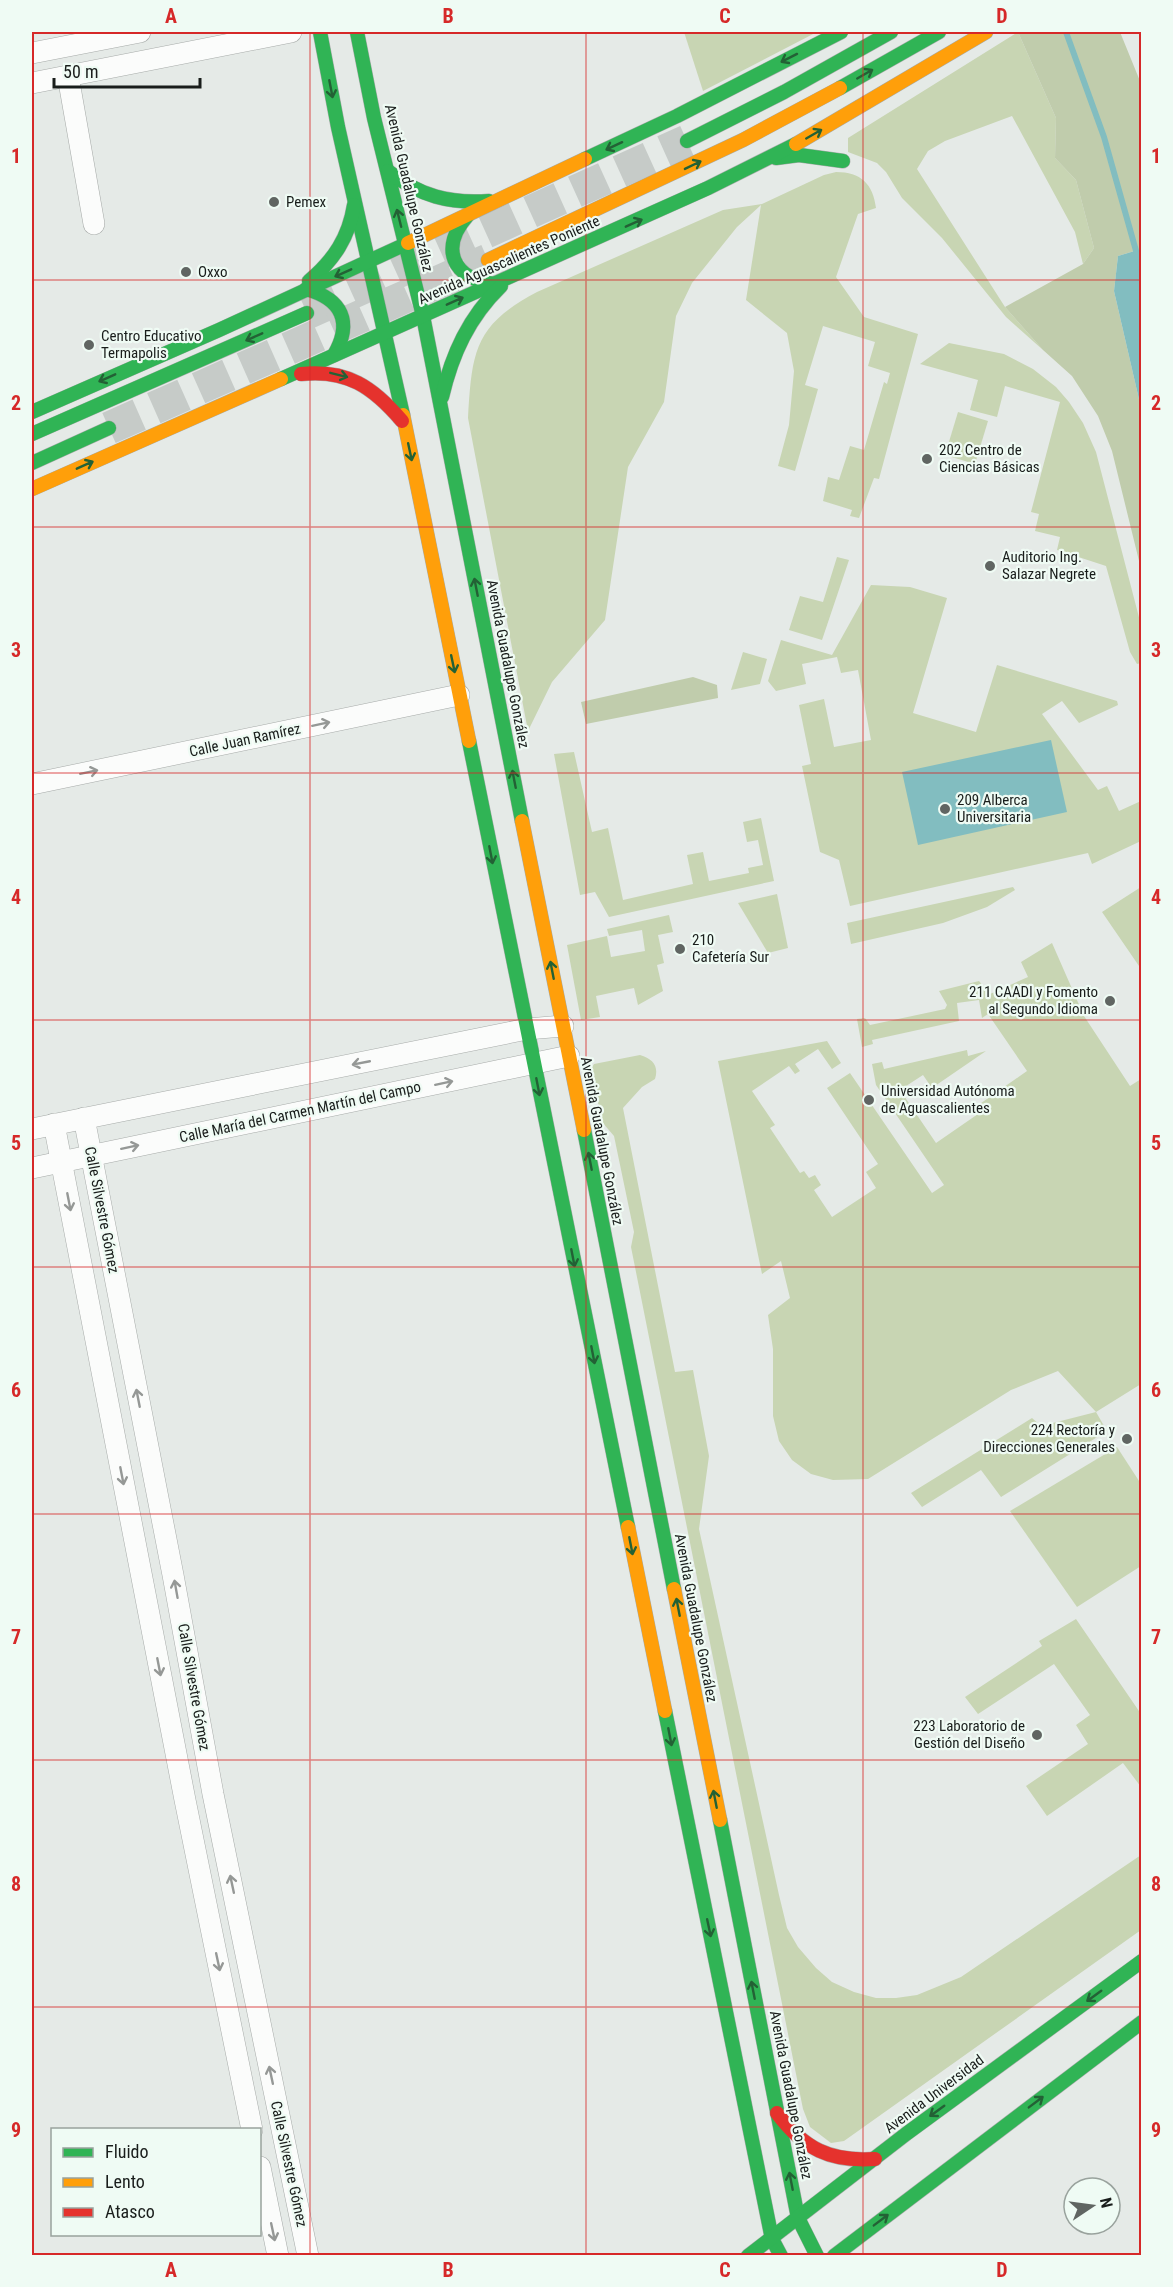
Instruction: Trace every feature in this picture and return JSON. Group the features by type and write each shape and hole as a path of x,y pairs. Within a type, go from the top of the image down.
{"main road":[{"name":"Avenida Guadalupe González","path":"320,32 338,128 386,333 534,1064 743,2020 777,2113 798,2218 818,2256"},
{"name":"Avenida Guadalupe González","path":"357,32 423,316 569,1056 743,2020 772,2239 781,2256"},
{"path":"32,412 468,215 677,116 841,32"},
{"path":"687,141 784,92 891,32"},
{"name":"Avenida Aguascalientes Poniente","path":"488,260 743,140 939,32"},
{"name":"Avenida Aguascalientes Poniente","path":"32,489 654,214 762,162 986,32"},
{"path":"762,162 799,155 843,161"},
{"path":"388,171 411,189 439,200 474,202 508,195"},
{"path":"291,296 328,266 338,252 353,218 355,200"},
{"path":"468,215 461,221 453,238 453,256 457,265 469,278 477,282 495,284"},
{"path":"440,405 450,365 464,334 486,302 514,276"},
{"path":"306,290 326,295 340,310 345,329 339,348 334,355"},
{"path":"32,434 307,313"},
{"path":"282,378 315,371 349,377 378,394 404,423"},
{"path":"32,463 109,428"},
{"name":"Avenida Universidad","path":"748,2256 874,2159 1142,1961"},
{"path":"834,2256 1142,2022"},
{"path":"777,2113 794,2136 817,2152 845,2160 874,2159"}],"street":[{"path":"32,52 52,40 140,32"},
{"path":"32,83 291,32"},
{"path":"68,76 94,224"},
{"name":"Calle Juan Ramírez","path":"32,784 459,695"},
{"path":"32,1129 527,1029 563,1026"},
{"name":"Calle María del Carmen Martín del Campo","path":"32,1168 569,1056"},
{"name":"Calle Silvestre Gómez","path":"84,1118 213,1794 308,2256"},
{"name":"Calle Silvestre Gómez","path":"54,1124 185,1800 252,2128"},
{"path":"103,1375 133,1369"},
{"name":"Calle Silvestre Gómez","path":"261,2172 278,2256"}],"green space":[{"path":"684,32 817,32 703,91"},
{"path":"1018,32 1056,118 1055,158 1076,180 1094,248 1083,264 1075,232 1012,116 945,141 928,151 917,169 1005,307 1043,350 1006,317 942,238 902,198 886,172 877,163 848,152 848,138"},
{"path":"1018,32 1120,32 1142,86 1141,249 1118,256 1114,291 1141,408 1141,569 1112,451 1098,416 1072,376 1043,350 1005,307 1083,264 1094,248 1076,180 1055,158 1056,118"},
{"path":"836,172 852,174 864,181 872,192 876,208 858,214 836,277 864,317 918,334 879,479 874,478 859,518 850,516 852,510 823,501 828,477 839,480 850,446 864,450 884,382 887,384 890,373 868,366 875,342 823,326 805,385 818,389 795,471 778,466 789,425 794,371 787,333 746,300 761,205 737,227 692,283 676,316 664,402 628,467 605,620 552,682 528,731 468,418 472,375 480,343 500,316 537,292 723,210 762,204 824,175"},
{"path":"949,343 1004,354 1033,369 1056,387 1083,423 1096,452 1141,625 1141,663 1137,664 1130,652 1106,566 1057,550 1060,537 1035,531 1039,514 1031,512 1060,402 1005,386 997,417 970,410 978,380 920,364"},
{"path":"958,412 988,421 975,464 945,455"},
{"path":"837,557 849,560 822,640 789,630 800,596 823,602"},
{"path":"871,585 910,587 947,598 913,713 976,732 997,665 1117,701 1118,705 1079,723 1062,701 1042,714 1098,790 1107,786 1119,811 1141,801 1141,841 1092,864 1088,853 850,906 839,860 820,852 802,766 811,764 799,705 824,699 834,747 871,740 858,670 841,673 837,657 802,664 806,684 776,691 768,681 781,640 832,655"},
{"path":"743,652 767,659 760,684 731,690"},
{"path":"693,677 717,685 718,698 586,724 581,702"},
{"path":"574,752 592,832 608,828 623,900 693,884 687,855 703,852 709,881 749,873 748,868 763,865 758,840 747,842 743,822 761,818 774,881 609,917 595,892 580,895 554,754"},
{"path":"1013,887 1015,890 987,907 943,923 851,944 847,923"},
{"path":"1141,887 1142,965 1139,966 1102,912"},
{"path":"777,894 788,948 768,953 738,903"},
{"path":"669,915 673,932 658,935 664,963 657,965 663,991 638,1005 634,988 596,996 600,1017 581,1020 567,945 607,936 611,957 645,951 642,930 609,936 607,929"},
{"path":"1052,943 1084,1016 1130,1086 1141,1079 1141,1384 1096,1412 1058,1371 1011,1390 868,1479 833,1480 811,1474 792,1460 779,1441 773,1416 773,1349 768,1315 790,1298 781,1261 762,1274 718,1061 827,1041 841,1063 832,1069 818,1049 795,1064 800,1071 795,1074 789,1066 752,1091 775,1125 770,1128 800,1173 804,1171 809,1178 815,1175 821,1185 814,1190 832,1217 876,1188 866,1172 878,1164 827,1088 850,1073 932,1193 944,1185 876,1085 872,1064 882,1062 884,1069 967,1050 968,1056 986,1051 932,1088 923,1075 900,1090 936,1143 978,1114 974,1108 1027,1071 988,1014 982,1018 979,1000 957,1003 959,1021 872,1040 873,1044 862,1047 857,1019 865,1018 870,1025 945,1009 947,1005 939,991 979,981 990,994 1028,977 1021,962"},
{"path":"640,1055 654,1064 655,1079 642,1087 623,1108 675,1372 693,1370 709,1456 699,1529 779,1895 787,1928 798,1947 832,1982 854,1992 876,1998 917,1995 961,1977 1141,1855 1141,1930 844,2141 831,2143 810,2127 803,2109 631,1247 634,1232 614,1136 602,1122 591,1069 594,1064"},
{"path":"1096,1412 1107,1431 1001,1497 981,1470 922,1507 911,1493 1032,1418 1041,1426"},
{"path":"1117,1447 1141,1484 1141,1566 1077,1607 1010,1511"},
{"path":"1076,1619 1141,1714 1141,1787 1123,1763 1047,1816 1026,1786 1088,1744 1076,1725 1090,1715 1054,1664 978,1714 965,1697 1042,1646 1039,1641"}],"water":[{"path":"1142,249 1141,408 1114,291 1118,256"},
{"path":"1051,740 1067,812 918,845 902,772"}],"waterway":[{"path":"1066,32 1104,137 1142,272"}],"tunnel":[{"path":"307,313 687,141"},
{"path":"109,428 488,260"}],"traffic: fast":[{"path":"320,32 338,127 403,415"},
{"path":"357,32 374,118 423,316 522,821"},
{"path":"585,159 677,116 841,32"},
{"path":"687,141 784,92 891,32"},
{"path":"840,88 939,32"},
{"path":"281,379 708,188 796,144"},
{"path":"776,158 799,155 843,161"},
{"path":"388,171 411,187 436,196 461,201 489,201"},
{"path":"309,281 326,265 339,247 352,217 354,205"},
{"path":"468,215 454,239 452,250 454,260 469,276 495,284"},
{"path":"32,412 219,330 408,243"},
{"path":"442,397 463,337 480,310 501,286"},
{"path":"306,289 328,299 341,313 343,332 334,355"},
{"path":"32,434 307,313"},
{"path":"32,463 109,428"},
{"path":"469,741 628,1527"},
{"path":"584,1130 674,1589"},
{"path":"665,1711 772,2239 781,2256"},
{"path":"720,1820 798,2218 817,2256"},
{"path":"748,2256 906,2134 1142,1961"},
{"path":"834,2256 1142,2022"}],"traffic: slow":[{"path":"796,144 986,32"},
{"path":"488,260 743,140 840,88"},
{"path":"408,243 585,159"},
{"path":"32,489 281,379"},
{"path":"403,415 469,741"},
{"path":"522,821 584,1130"},
{"path":"628,1527 665,1711"},
{"path":"674,1589 720,1820"}],"traffic: jam":[{"path":"301,374 332,374 358,383 380,399 402,421"},
{"path":"777,2113 797,2136 819,2151 844,2158 875,2159"}],"place":[{"name":"Pemex","path":"274,202"},
{"name":"Oxxo","path":"186,272"},
{"name":"Centro Educativo Termapolis","path":"89,345"},
{"name":"202 Centro de Ciencias Básicas","path":"927,459"},
{"name":"Auditorio Ing. Salazar Negrete","path":"990,566"},
{"name":"209 Alberca Universitaria","path":"945,809"},
{"name":"210 Cafetería Sur","path":"680,949"},
{"name":"211 CAADI y Fomento al Segundo Idioma","path":"1110,1001"},
{"name":"Universidad Autónoma de Aguascalientes","path":"869,1100"},
{"name":"224 Rectoría y Direcciones Generales","path":"1127,1439"},
{"name":"223 Laboratorio de Gestión del Diseño","path":"1037,1735"}]}
